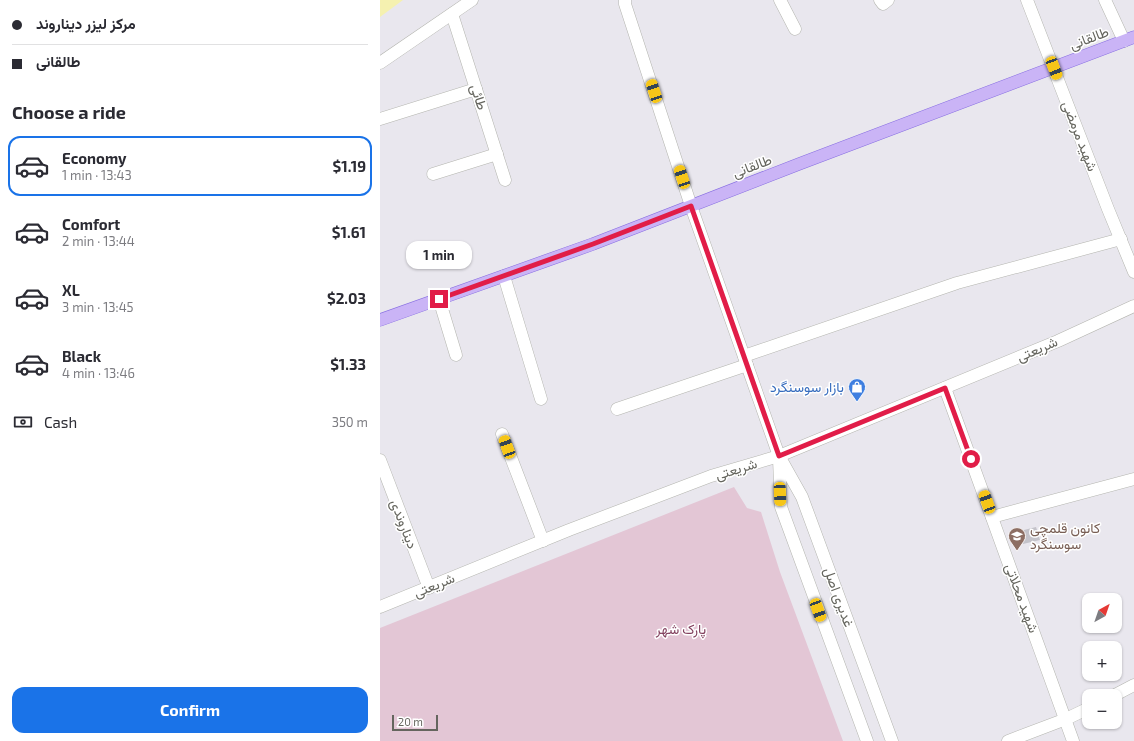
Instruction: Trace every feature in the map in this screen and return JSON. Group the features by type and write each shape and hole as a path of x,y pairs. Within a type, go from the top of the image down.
{"main road":[{"name":"طالقانی","path":"380,320 593,244 1129,39"}],"street":[{"path":"380,63 472,0"},
{"path":"780,0 795,29"},
{"name":"شهید مرمضی","path":"1027,0 1134,272"},
{"path":"1105,0 1129,39"},
{"name":"غدیری اصل","path":"629,2 691,206 779,456 802,497 892,741"},
{"name":"طائی","path":"452,14 505,180"},
{"path":"380,119 476,90"},
{"path":"433,174 497,154"},
{"path":"617,409 745,360 957,283 1121,239"},
{"path":"504,276 541,399"},
{"path":"439,299 456,355"},
{"name":"شریعتی","path":"380,607 543,541 711,476 779,456 1058,341 1134,306"},
{"name":"شهید محلاتی","path":"945,388 1073,741"},
{"path":"502,434 543,541"},
{"name":"غدیری اصل","path":"779,456 781,507 867,741"},
{"name":"دیناروندی","path":"380,460 429,588"},
{"path":"992,517 1134,479"},
{"path":"1122,691 1134,685"},
{"path":"1008,741 1082,711"}],"green space":[{"name":"پارک شهر","path":"734,487 747,508 761,512 780,572 843,741 380,741 380,628"}],"shaded area":[{"path":"380,0 403,0 380,17"}],"building":[{"path":"1036,527 1040,540 1023,544 1020,531"}],"place":[{"name":"بازار سوسنگرد","path":"857,402"},
{"name":"کانون قلمچی سوسنگرد","path":"1017,551"}],"route":[{"path":"439,299 593,244 691,206 779,456 945,388 971,459"}]}
